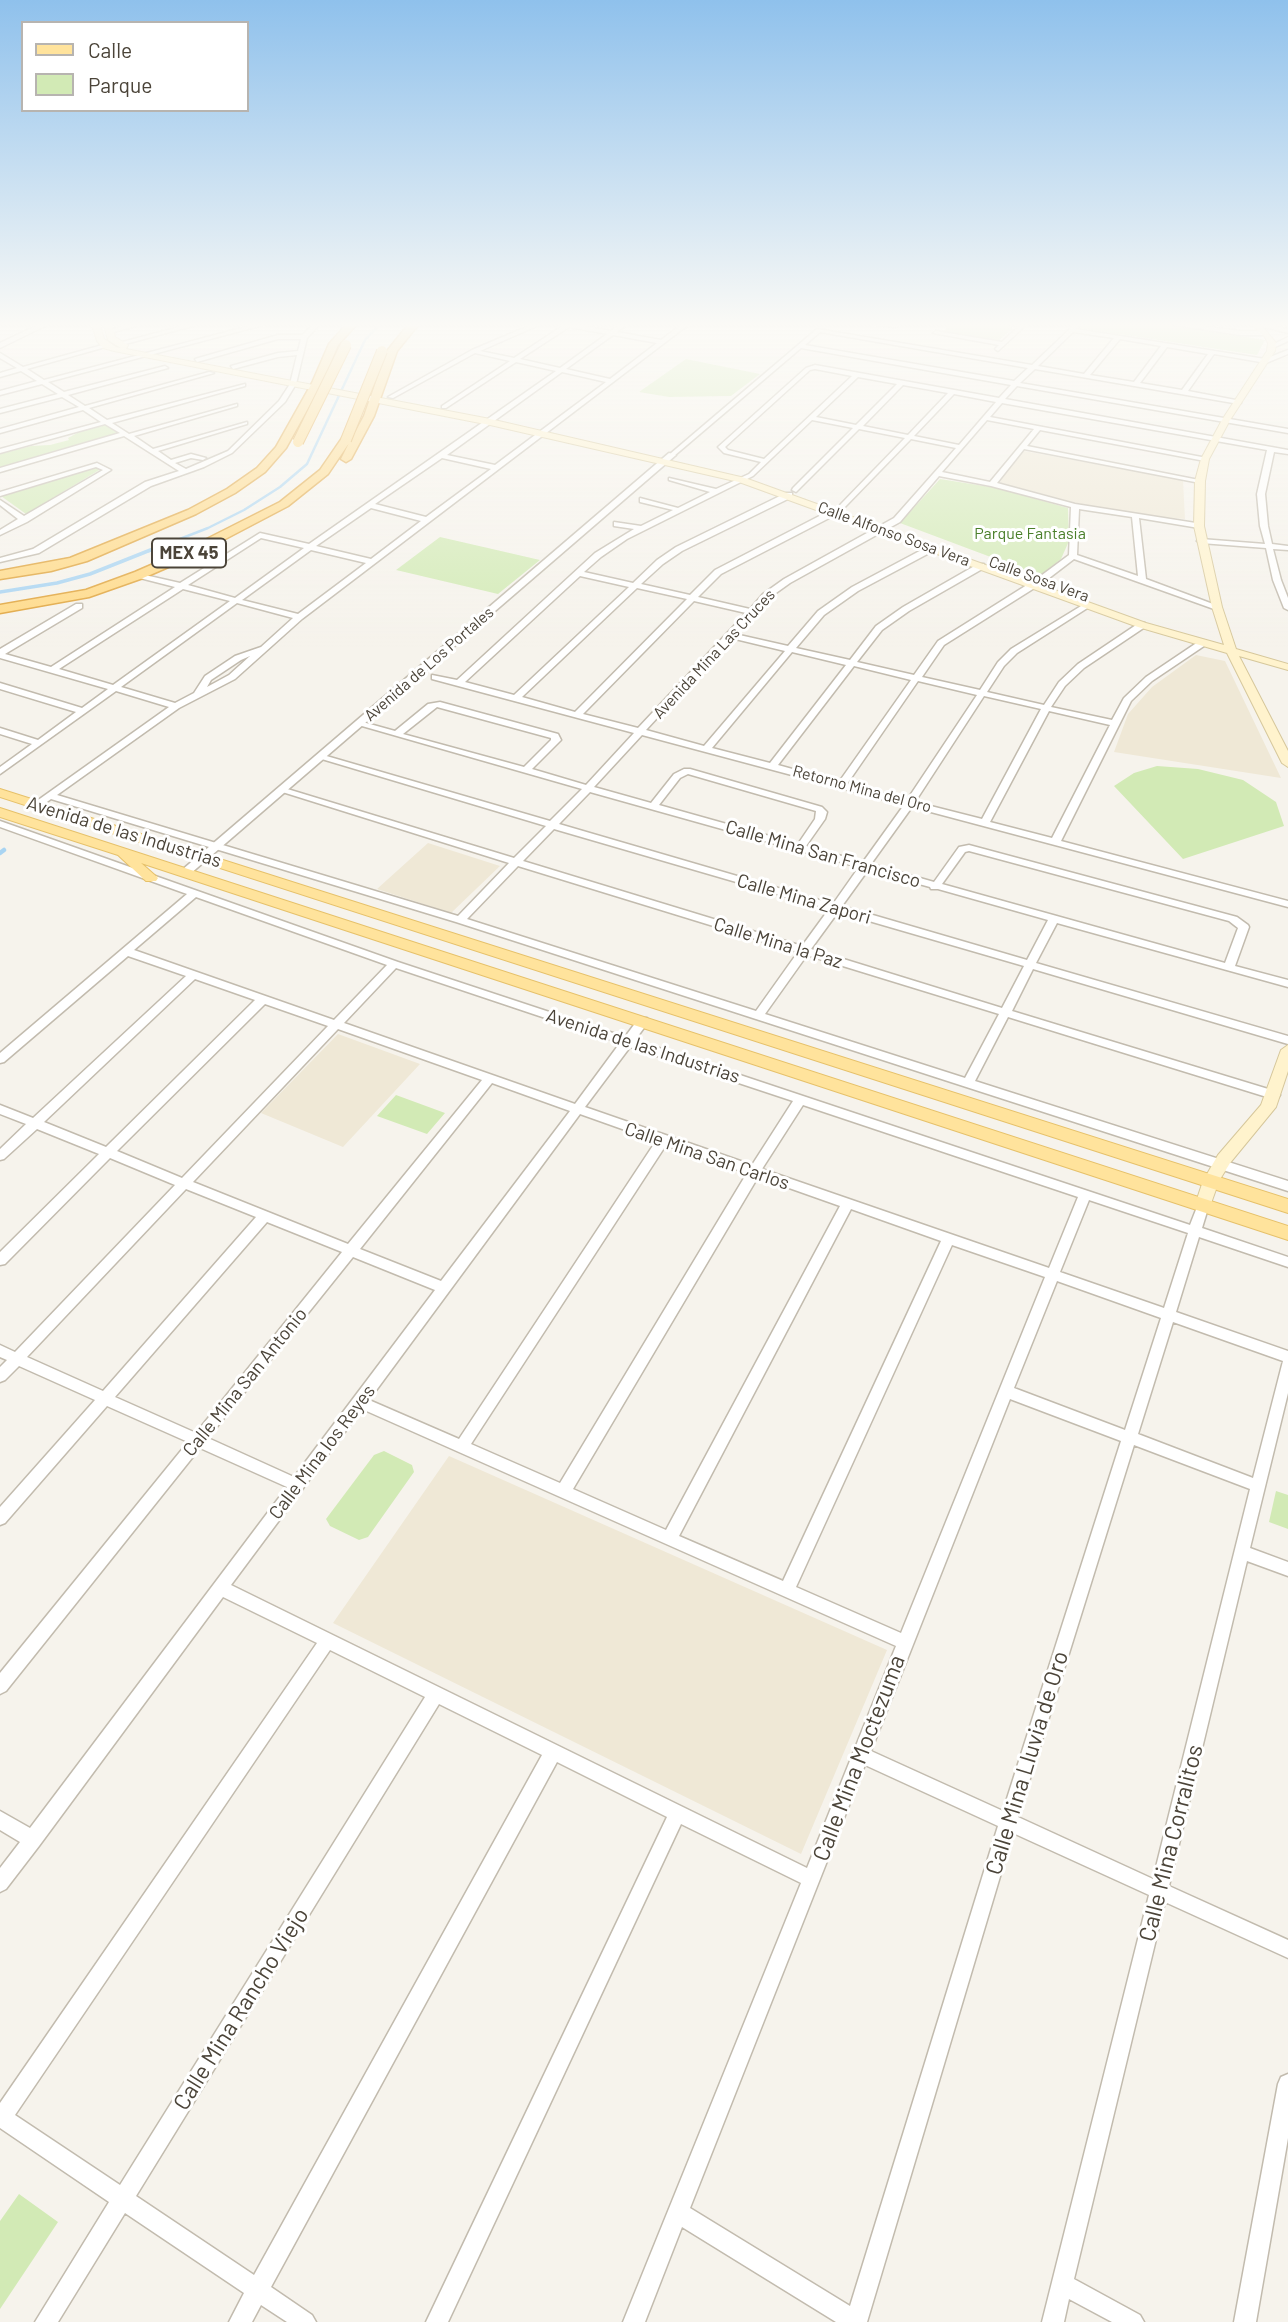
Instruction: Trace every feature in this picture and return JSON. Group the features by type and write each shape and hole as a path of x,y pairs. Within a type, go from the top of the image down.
{"highway":[{"path":"73,561 192,512 245,482 281,448 290,433"},
{"name":"MEX 45","path":"0,575 73,561 171,528 231,501 272,474 286,460 302,433"},
{"name":"MEX 45","path":"0,609 58,600 139,575 264,516 308,486 337,456 349,433"},
{"path":"185,555 252,530 276,517 316,489 347,458 359,433"}],"main road":[{"name":"Calle Sosa Vera","path":"557,433 747,477 1230,648 1288,658"},
{"path":"1218,433 1205,459 1200,481 1201,541 1230,648 1288,763"},
{"name":"Calle Alfonso Sosa Vera","path":"886,527 932,548 981,566 1038,582 1086,605 1142,625 1201,644 1230,648 1288,667"},
{"name":"Avenida de las Industrias","path":"0,793 44,800 204,857 1288,1206"},
{"name":"Avenida de las Industrias","path":"1,823 116,850 186,872 1288,1233"},
{"path":"116,850 151,878"},
{"path":"1203,1205 1211,1181 1221,1164 1257,1122 1274,1095 1288,1050"}],"street":[{"path":"0,451 64,433"},
{"path":"124,433 184,471"},
{"path":"0,470 133,433"},
{"path":"152,451 210,433"},
{"path":"0,560 48,545 148,484 221,458 252,433"},
{"path":"0,771 369,505 475,433"},
{"path":"44,800 176,706 196,697 208,678 227,664 268,646 299,617 543,433"},
{"path":"668,458 697,433"},
{"path":"736,433 721,447 726,452 765,461"},
{"path":"458,683 613,544 747,477 795,433"},
{"path":"516,698 633,585 679,549 793,493 853,433"},
{"path":"894,433 961,447"},
{"path":"578,714 690,598 730,565 839,510 912,433"},
{"name":"Avenida Mina Las Cruces","path":"460,920 589,787 750,611 787,580 886,527 972,433"},
{"path":"992,484 1034,433"},
{"path":"1067,433 1205,459"},
{"path":"1184,433 1288,452"},
{"path":"1023,447 1200,481"},
{"path":"1272,449 1261,494 1270,547 1288,608"},
{"path":"170,462 195,455 203,457"},
{"path":"442,456 497,468"},
{"name":"Avenida de Los Portales","path":"186,872 668,458"},
{"path":"0,494 97,465 108,470 0,533"},
{"path":"937,473 1075,506 1199,526"},
{"path":"671,479 717,492"},
{"path":"643,500 679,510"},
{"path":"0,502 24,520"},
{"path":"369,505 427,520"},
{"path":"1073,556 1075,506"},
{"path":"1135,517 1142,580"},
{"path":"617,524 642,528"},
{"path":"51,671 260,535 373,562"},
{"path":"1201,541 1288,548"},
{"path":"707,748 789,649 831,605 932,548"},
{"path":"1073,556 1217,607"},
{"path":"842,784 932,654 952,635 1038,582 1073,556"},
{"path":"773,766 869,640 891,618 981,566"},
{"path":"578,573 750,611"},
{"path":"139,575 299,617"},
{"path":"758,1016 910,803 1007,657 1086,605"},
{"path":"0,654 79,606"},
{"path":"985,822 1046,708 1070,675 1142,625"},
{"path":"728,635 1116,724"},
{"path":"1056,841 1127,700 1149,679 1201,644"},
{"path":"0,654 176,706"},
{"name":"Retorno Mina del Oro","path":"435,677 1288,904"},
{"path":"0,686 84,711"},
{"path":"397,733 431,706 438,704 555,736 556,740 526,770"},
{"name":"Calle Mina San Francisco","path":"359,724 1288,984"},
{"path":"0,731 39,743"},
{"name":"Calle Mina Zapori","path":"320,757 1288,1040"},
{"path":"653,806 677,776 687,771 819,808 822,812 820,819 800,848"},
{"name":"Calle Mina la Paz","path":"281,790 1274,1095"},
{"name":"Avenida de las Industrias","path":"44,800 218,845 460,920 1288,1186"},
{"name":"Avenida de las Industrias","path":"1,823 394,964 1288,1262"},
{"path":"935,887 962,849 969,848 1233,919 1244,927 1229,968"},
{"path":"0,1059 193,894"},
{"path":"968,1083 1054,919"},
{"name":"Calle Mina San Carlos","path":"128,952 1288,1357"},
{"path":"0,1376 394,964"},
{"path":"0,1156 193,975"},
{"path":"0,1260 262,999"},
{"name":"Calle Mina los Reyes","path":"0,1883 643,1021"},
{"name":"Calle Mina San Antonio","path":"0,1686 489,1079"},
{"path":"563,1492 754,1172 801,1099"},
{"path":"0,1110 444,1288"},
{"path":"462,1446 663,1140"},
{"name":"Calle Mina Moctezuma","path":"634,2322 1085,1194"},
{"path":"669,1540 847,1205"},
{"name":"Calle Mina Lluvia de Oro","path":"856,2322 1008,1821 1203,1205"},
{"path":"0,1518 265,1216"},
{"path":"787,1589 948,1240"},
{"path":"0,1351 297,1485"},
{"name":"Calle Mina Corralitos","path":"1054,2322 1288,1364"},
{"path":"1006,1391 1258,1486"},
{"path":"360,1402 904,1642"},
{"path":"1242,1552 1288,1569"},
{"path":"221,1588 811,1879"},
{"path":"305,2322 1,2116 328,1640"},
{"name":"Calle Mina Rancho Viejo","path":"46,2322 435,1695"},
{"path":"240,2322 552,1752"},
{"path":"861,1755 1288,1950"},
{"path":"437,2322 677,1814"},
{"path":"0,1820 33,1839"},
{"path":"1245,2322 1288,2084"},
{"path":"677,2212 856,2322"},
{"path":"1063,2284 1133,2322"}],"shaded area":[{"path":"1024,451 1183,480 1185,519 1139,515 1076,503 1001,483"},
{"path":"1196,655 1225,661 1281,778 1114,752 1128,714 1152,687"},
{"path":"428,843 500,866 451,913 377,889"},
{"path":"338,1034 420,1064 343,1147 261,1113"},
{"path":"449,1456 887,1650 801,1854 333,1623"}],"green space":[{"path":"77,433 119,433 0,467 0,454 31,446 50,445 69,440 68,438"},
{"path":"96,468 101,469 26,514 1,496"},
{"name":"Parque Fantasia","path":"940,479 997,488 1068,508 1069,541 1061,559 1042,574 1036,574 900,523"},
{"path":"440,537 540,560 498,594 396,570"},
{"path":"1157,766 1198,769 1243,780 1276,802 1284,826 1183,859 1114,786 1134,773"},
{"path":"396,1095 445,1113 427,1134 377,1116"},
{"path":"384,1451 412,1465 414,1472 368,1537 359,1540 330,1526 326,1519 374,1455"},
{"path":"1276,1491 1288,1495 1288,1529 1269,1522"},
{"path":"19,2194 58,2222 0,2309 0,2221"}],"waterway":[{"path":"149,551 208,528 244,510 280,487 307,464 321,433"},
{"path":"0,592 57,583 90,574 153,549"},
{"path":"0,853 4,850"}]}
